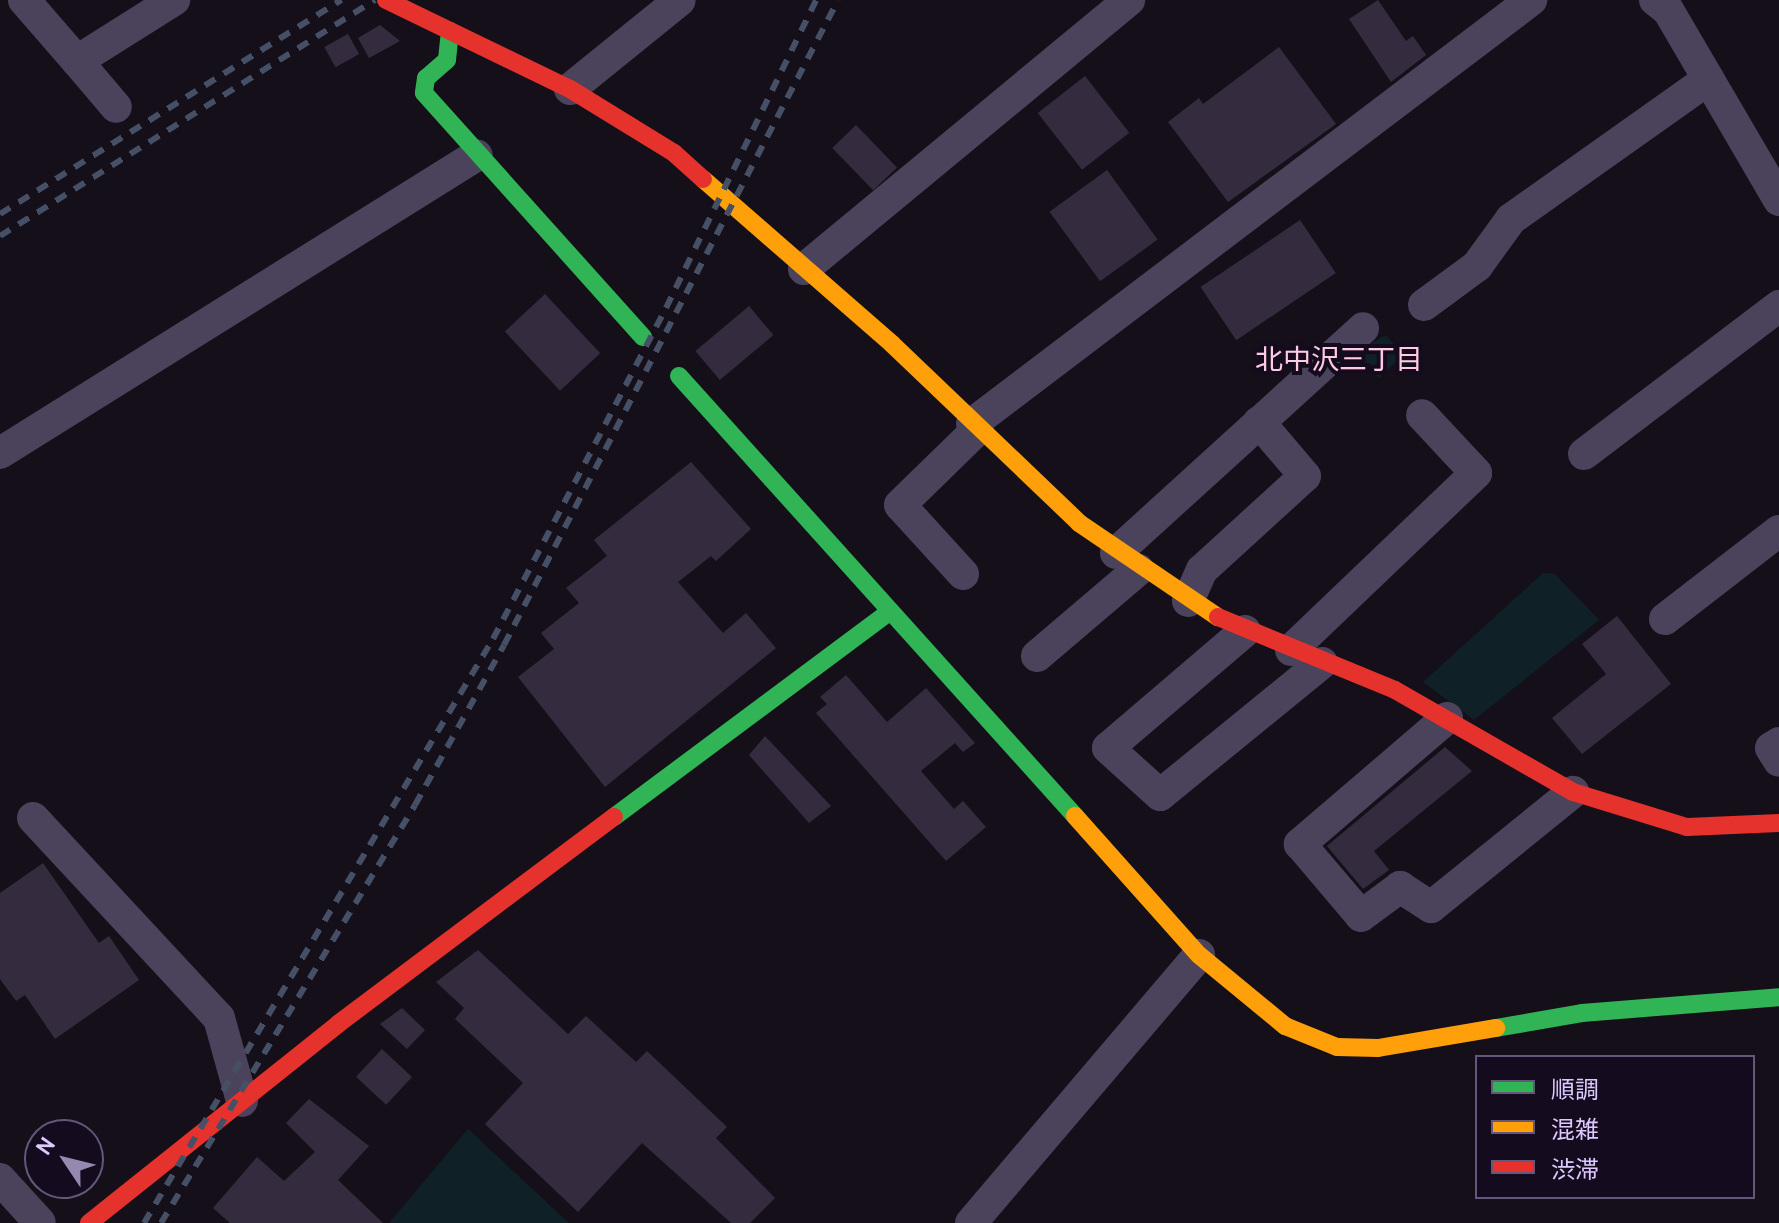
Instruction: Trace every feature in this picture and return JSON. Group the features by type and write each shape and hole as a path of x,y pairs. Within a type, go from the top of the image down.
{"street":[{"path":"24,0 116,107"},
{"path":"77,61 174,0"},
{"path":"386,0 570,89 674,153 1127,561 1188,601 1245,631 1447,718 1573,792 1687,827 1779,823"},
{"path":"570,89 680,0"},
{"path":"804,269 1129,0"},
{"path":"963,574 900,505 975,427 1531,0"},
{"path":"1655,0 1668,10 1779,200"},
{"path":"450,31 447,60 426,78 424,93 643,337"},
{"path":"1424,305 1477,266 1511,219 1709,79"},
{"path":"0,453 477,155"},
{"path":"1584,454 1779,306"},
{"path":"1037,656 1259,422 1363,328"},
{"path":"679,376 1199,955 1285,1026 1337,1047 1439,1042 1582,1013 1779,997"},
{"path":"1291,650 1476,473 1422,415"},
{"path":"1188,601 1202,570 1305,476 1259,422"},
{"path":"1665,619 1779,531"},
{"path":"89,1223 242,1101 890,611"},
{"path":"1245,631 1108,748 1160,795 1322,663"},
{"path":"1447,718 1300,844 1361,916 1400,887 1431,907 1573,792"},
{"path":"1779,743 1771,748 1779,761"},
{"path":"33,818 219,1018 242,1101"},
{"path":"971,1223 1199,955"},
{"path":"0,1179 40,1223"}],"shaded area":[{"path":"1386,335 1403,355 1379,378 1355,352"},
{"path":"1543,573 1555,574 1599,620 1474,720 1423,682"},
{"path":"468,1129 569,1223 389,1223"}],"building":[{"path":"1378,0 1406,41 1413,36 1426,55 1391,82 1349,19"},
{"path":"380,25 400,41 369,58 358,38"},
{"path":"348,34 359,54 336,67 324,47"},
{"path":"1279,47 1336,124 1228,202 1168,122 1199,98 1203,104"},
{"path":"1085,76 1129,133 1082,170 1038,113"},
{"path":"856,125 897,167 873,190 832,148"},
{"path":"1107,170 1158,240 1100,281 1050,212"},
{"path":"1300,220 1336,273 1236,340 1201,287"},
{"path":"545,294 600,353 560,391 505,332"},
{"path":"749,306 773,335 720,380 695,351"},
{"path":"691,462 751,529 716,561 711,556 678,582 723,633 746,613 776,648 605,787 518,677 554,649 541,633 579,603 566,588 607,556 594,540"},
{"path":"1617,616 1671,684 1582,754 1552,718 1606,674 1582,644"},
{"path":"846,675 887,722 926,688 975,743 963,752 955,743 921,771 954,809 963,801 986,827 946,861 816,713 827,704 820,697"},
{"path":"765,736 831,806 809,823 749,755"},
{"path":"1445,747 1472,771 1374,851 1389,870 1363,889 1327,846"},
{"path":"43,863 99,943 109,936 139,980 55,1039 25,995 16,1001 0,979 0,893"},
{"path":"478,950 568,1034 586,1016 636,1062 647,1051 727,1127 716,1138 775,1198 750,1223 731,1223 642,1143 578,1212 485,1124 523,1083 455,1019 464,1008 436,982"},
{"path":"402,1008 425,1030 407,1049 380,1024"},
{"path":"382,1049 412,1077 386,1105 356,1077"},
{"path":"309,1099 369,1146 338,1180 383,1223 230,1223 213,1208 257,1157 284,1181 315,1152 286,1123"}],"railway":[{"path":"0,214 341,0"},
{"path":"0,236 375,0"},
{"path":"144,1223 493,639 666,308 816,0"},
{"path":"161,1223 415,805 504,645 838,0"}],"traffic: fast":[{"path":"450,31 447,60 426,78 424,93 643,337"},
{"path":"679,376 1075,816"},
{"path":"614,817 890,611"},
{"path":"1496,1028 1582,1013 1779,997"}],"traffic: slow":[{"path":"703,179 892,344 1079,523 1218,617"},
{"path":"1075,816 1199,955 1285,1026 1337,1047 1378,1048 1496,1028"}],"traffic: jam":[{"path":"386,0 570,89 674,153 703,179"},
{"path":"1218,617 1395,690 1573,792 1687,827 1779,823"},
{"path":"89,1223 338,1024 614,817"}],"district":[{"name":"北中沢三丁目","path":"1339,359"}]}
